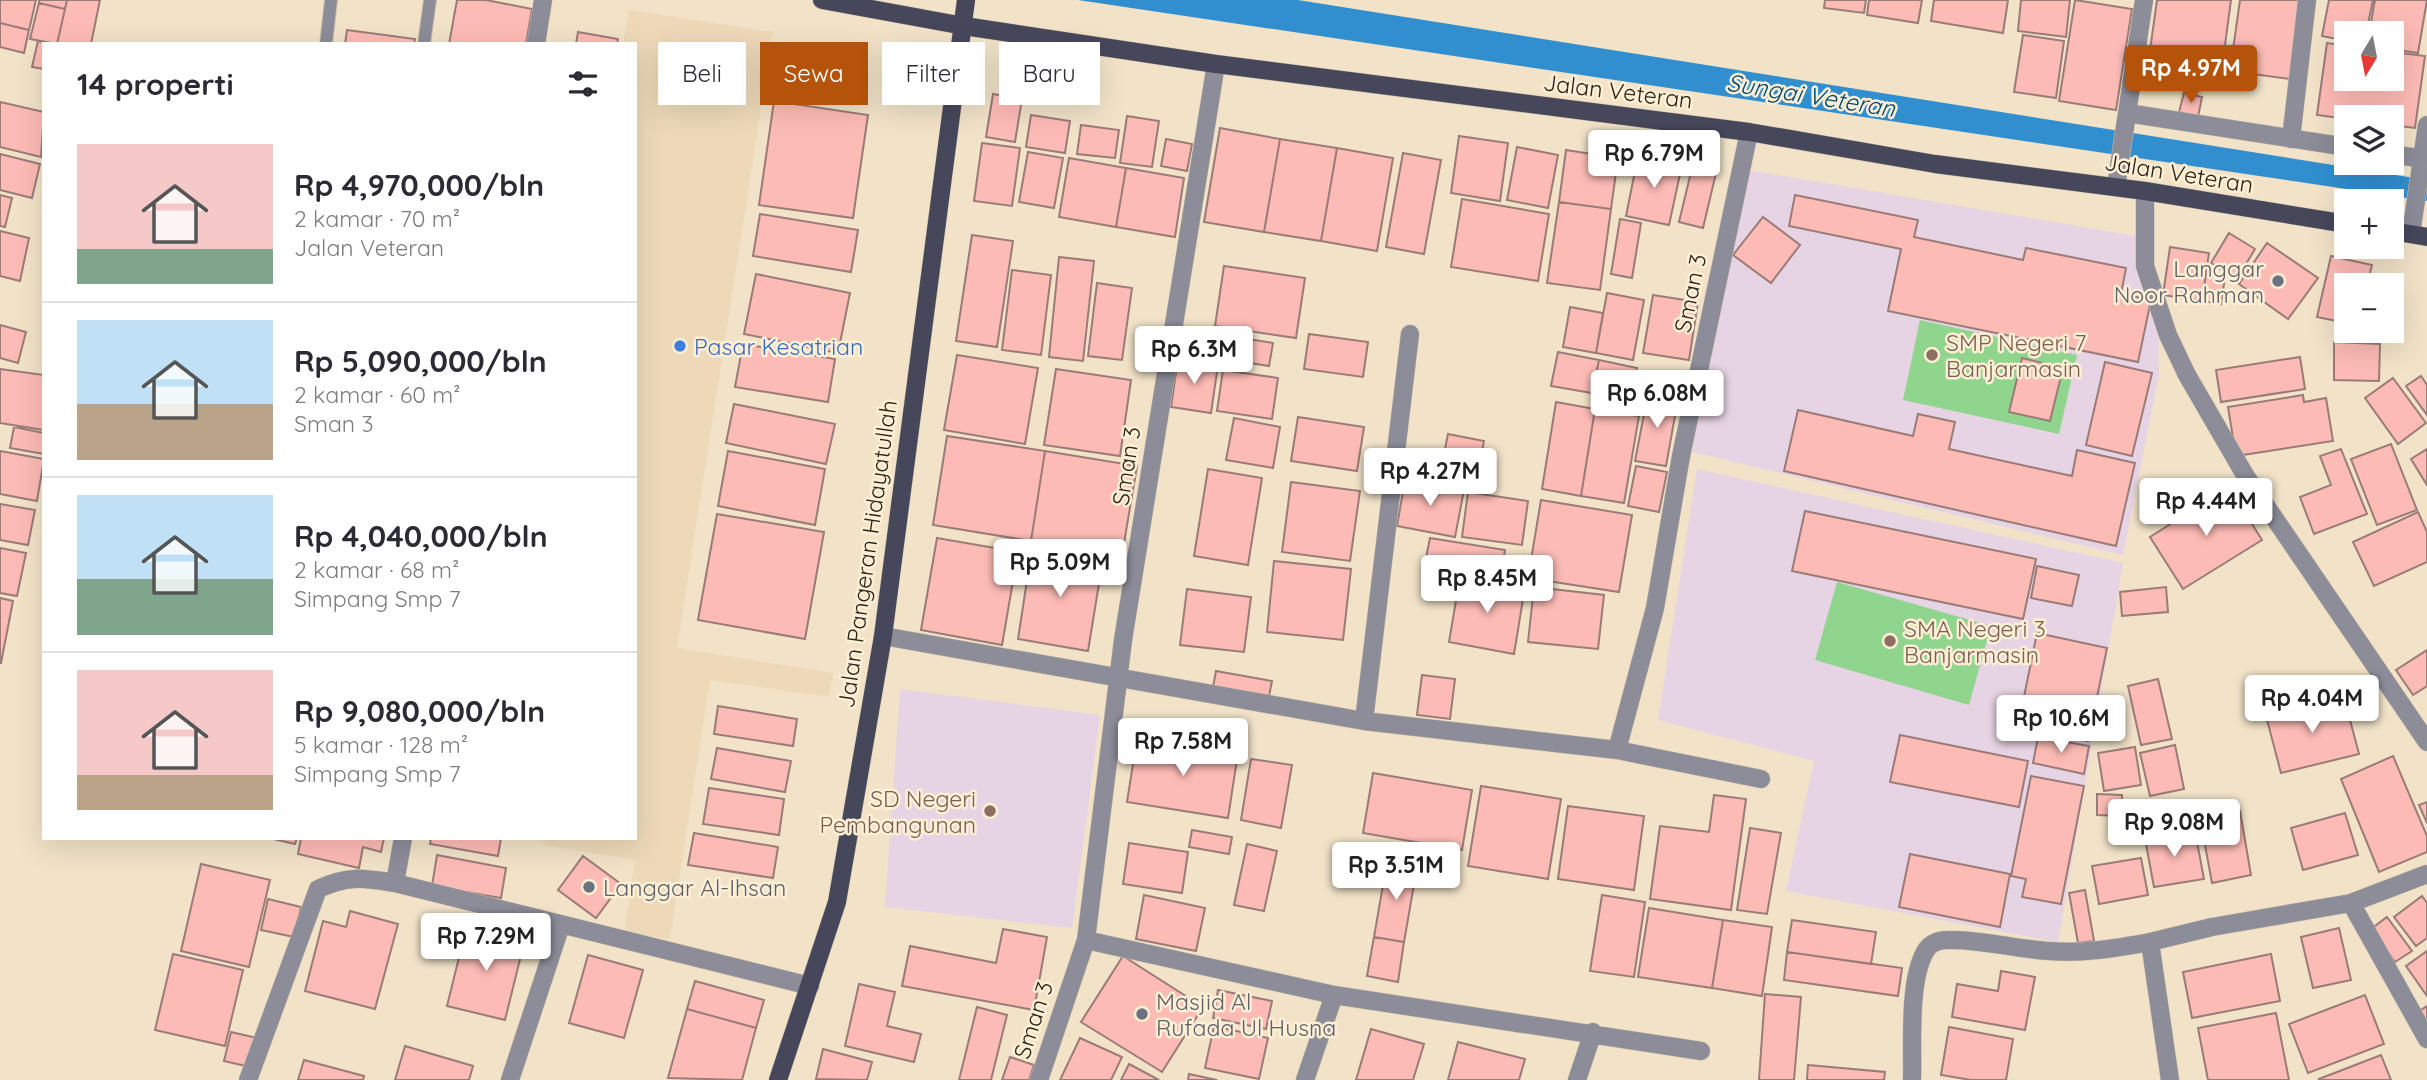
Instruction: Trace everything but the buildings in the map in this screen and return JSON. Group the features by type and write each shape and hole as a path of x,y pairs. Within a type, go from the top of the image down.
{"main road":[{"name":"Jalan Veteran","path":"822,0 964,26 1216,64 1749,132 1935,164 2145,191 2334,222"},
{"name":"Jalan Pangeran Hidayatullah","path":"778,1080 836,902 883,636 966,0"}],"street":[{"path":"536,42 543,0"},
{"path":"2116,187 2144,0"},
{"path":"2291,139 2307,0"},
{"name":"Sman 3","path":"1039,1080 1086,940 1117,680 1216,64"},
{"path":"2126,121 2334,145"},
{"path":"2419,236 2415,213 2427,125"},
{"name":"Sman 3","path":"1617,750 1656,608 1681,456 1749,132"},
{"path":"2404,158 2422,165"},
{"path":"2145,191 2145,266 2168,335 2187,376 2245,475 2427,742"},
{"path":"1364,721 1410,334"},
{"path":"883,636 1117,680 1364,721 1617,750 1761,779"},
{"path":"395,883 402,840"},
{"path":"1912,1080 1918,976 1925,950 1932,944 1944,940 2050,952 2095,951 2351,903 2427,874"},
{"path":"248,1080 318,889 339,879 361,877 395,883 810,986"},
{"path":"2351,903 2427,1039"},
{"path":"509,1080 561,925"},
{"path":"1086,940 1334,995 1593,1032 1701,1051"},
{"path":"2150,942 2170,1080"},
{"path":"1305,1080 1334,995"},
{"path":"1577,1080 1593,1032"}],"lane":[{"path":"326,42 331,0"},
{"path":"424,42 430,0"}],"shaded area":[{"name":"Pasar Kesatrian","path":"629,10 773,32 771,42 760,42 762,105 677,648 833,673 829,697 710,680 670,939 624,933 635,860 543,845 544,840 637,840 637,42 623,42"},
{"name":"SMP Negeri 7 Banjarmasin","path":"1748,170 2142,237 2158,335 2159,375 2123,555 1684,450"},
{"name":"SMA Negeri 3 Banjarmasin","path":"1697,469 2123,563 2058,942 1786,891 1814,761 1658,720"},
{"name":"SD Negeri Pembangunan","path":"900,689 1100,715 1072,928 885,907"}],"green space":[{"path":"1920,320 2077,355 2059,434 1903,400"},
{"path":"1837,582 1991,626 1969,705 1815,660"}],"water":[{"name":"Sungai Veteran","path":"1078,0 1298,0 2334,165 2334,175 2396,175 2427,180 2427,201 2404,198 2404,189 2346,189"}],"place":[{"name":"Langgar Noor Rahman","path":"2278,281"},
{"name":"Pasar Kesatrian","path":"680,346"},
{"name":"SMP Negeri 7 Banjarmasin","path":"1932,355"},
{"name":"SMA Negeri 3 Banjarmasin","path":"1890,641"},
{"name":"SD Negeri Pembangunan","path":"990,811"},
{"name":"Langgar Al-Ihsan","path":"589,887"},
{"name":"Masjid Al Rufada Ul Husna","path":"1142,1014"}]}
